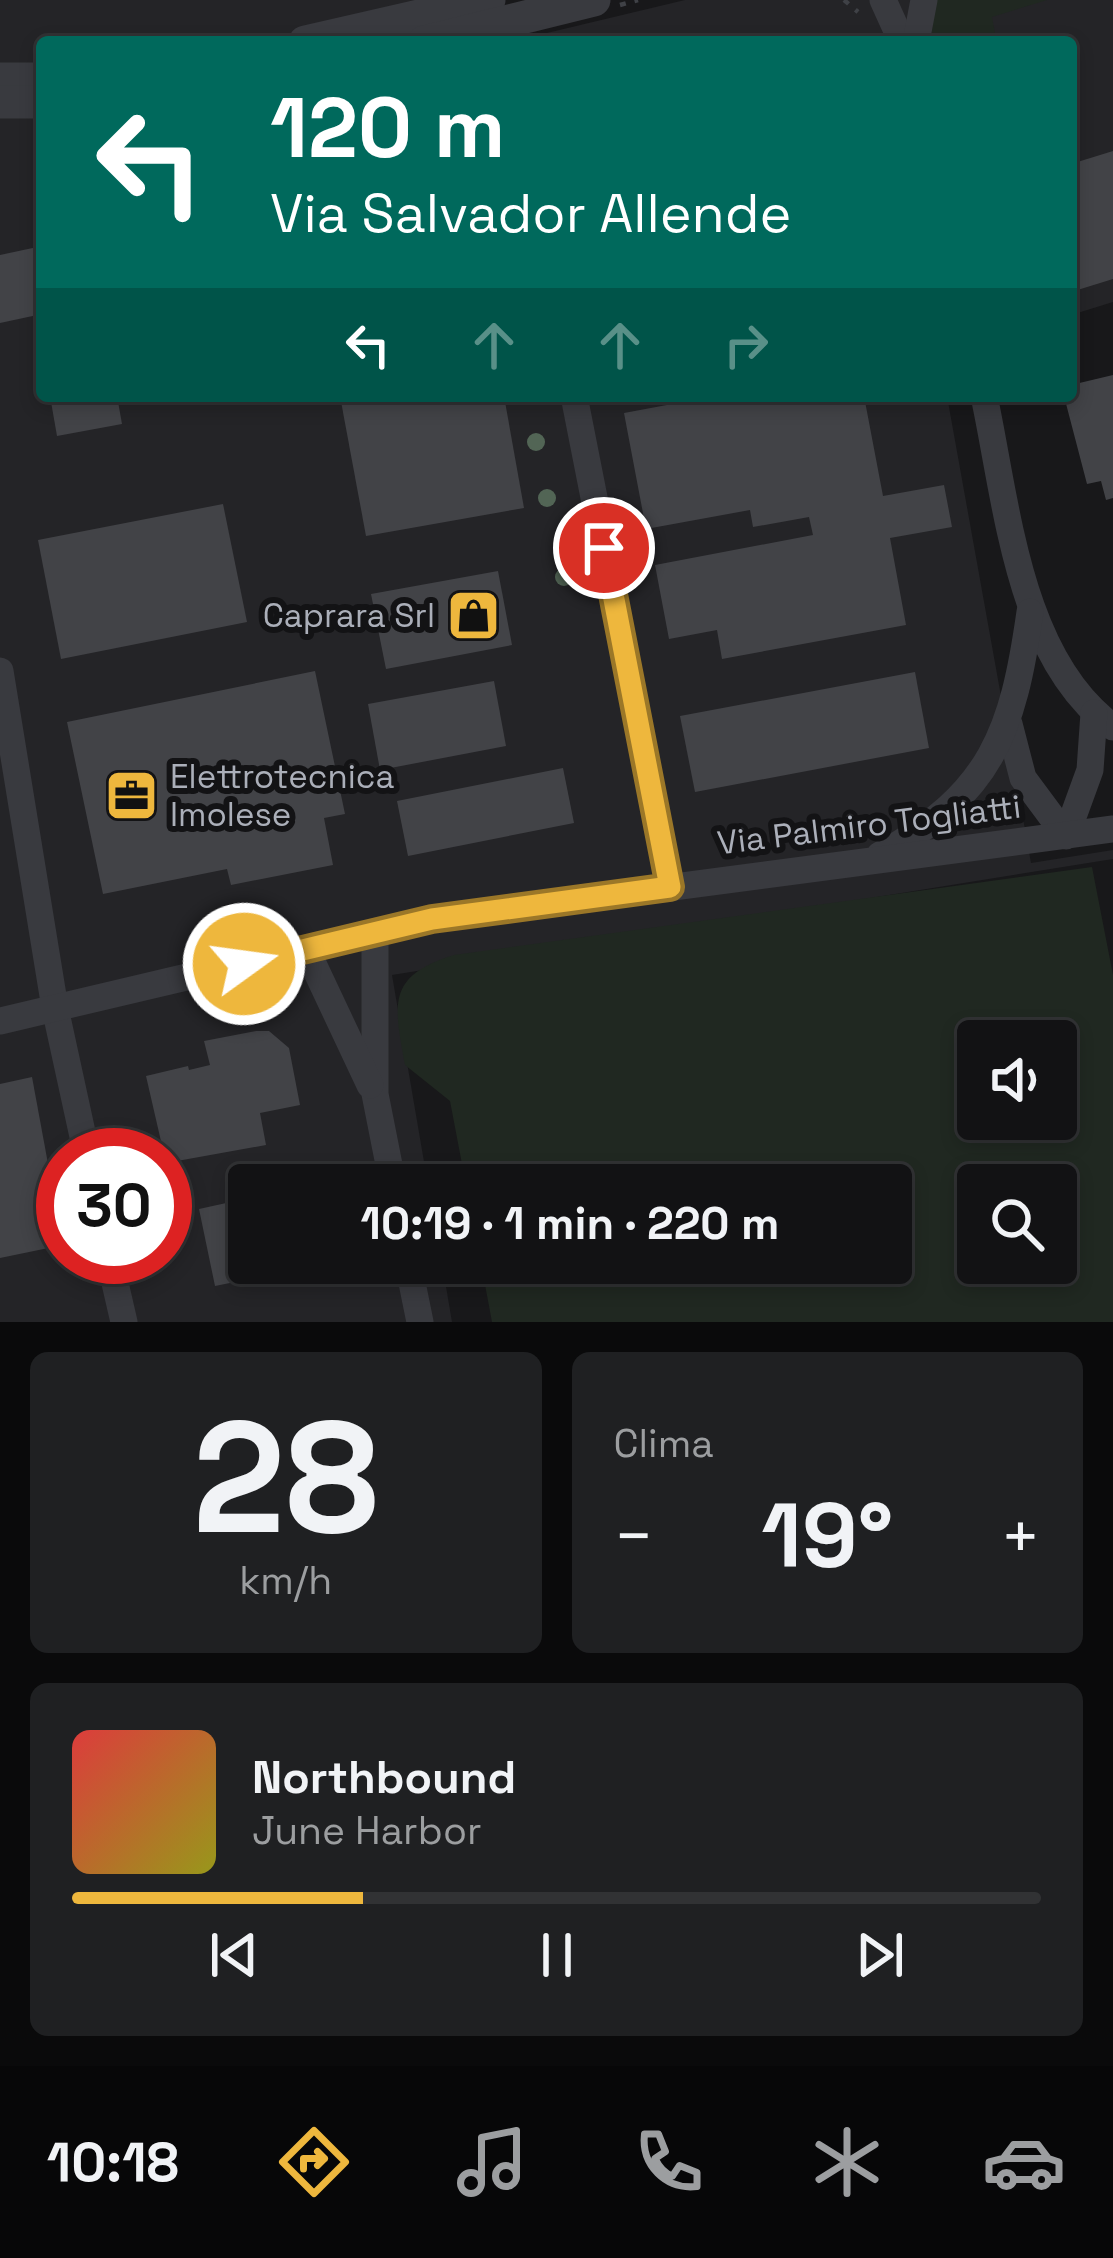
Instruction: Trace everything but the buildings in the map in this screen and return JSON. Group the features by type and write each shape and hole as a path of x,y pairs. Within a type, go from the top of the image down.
{"street":[{"path":"446,36 594,0"},
{"path":"883,0 899,36"},
{"path":"917,36 924,0"},
{"path":"363,36 498,22"},
{"path":"0,79 36,79"},
{"path":"0,102 36,102"},
{"path":"575,402 670,887"},
{"path":"985,402 1030,612 1065,674 1103,720 1066,836"},
{"path":"868,861 942,817 982,770 1009,724 1021,680 1030,612"},
{"path":"0,671 55,1008 81,1128"},
{"path":"1009,724 1024,778 1066,836"},
{"name":"Via Palmiro Togliatti","path":"0,1021 432,919 1113,829"},
{"path":"375,933 375,1094 389,1164"},
{"path":"305,949 375,1094"},
{"path":"116,1284 124,1322"},
{"path":"412,1284 420,1322"}],"shaded area":[{"path":"0,0 469,0 477,36 36,36 36,402 948,402 1031,863 1113,850 1113,859 392,975 424,1164 228,1164 228,1284 446,1284 452,1322 0,1322"},
{"path":"685,0 1113,0 1113,302 1077,313 1077,36 534,36"},
{"path":"936,0 1047,0 992,17 995,33 991,36 931,36"},
{"path":"1092,867 1113,975 1113,1322 492,1322 485,1284 912,1284 912,1164 462,1164 450,1101 405,1065 398,1025 400,995 406,983 432,963 454,955"}],"place":[{"name":"Caprara Srl","path":"474,616"},
{"name":"Elettrotecnica Imolese","path":"131,796"}],"route":[{"path":"244,964 432,919 670,887 604,548"}]}
